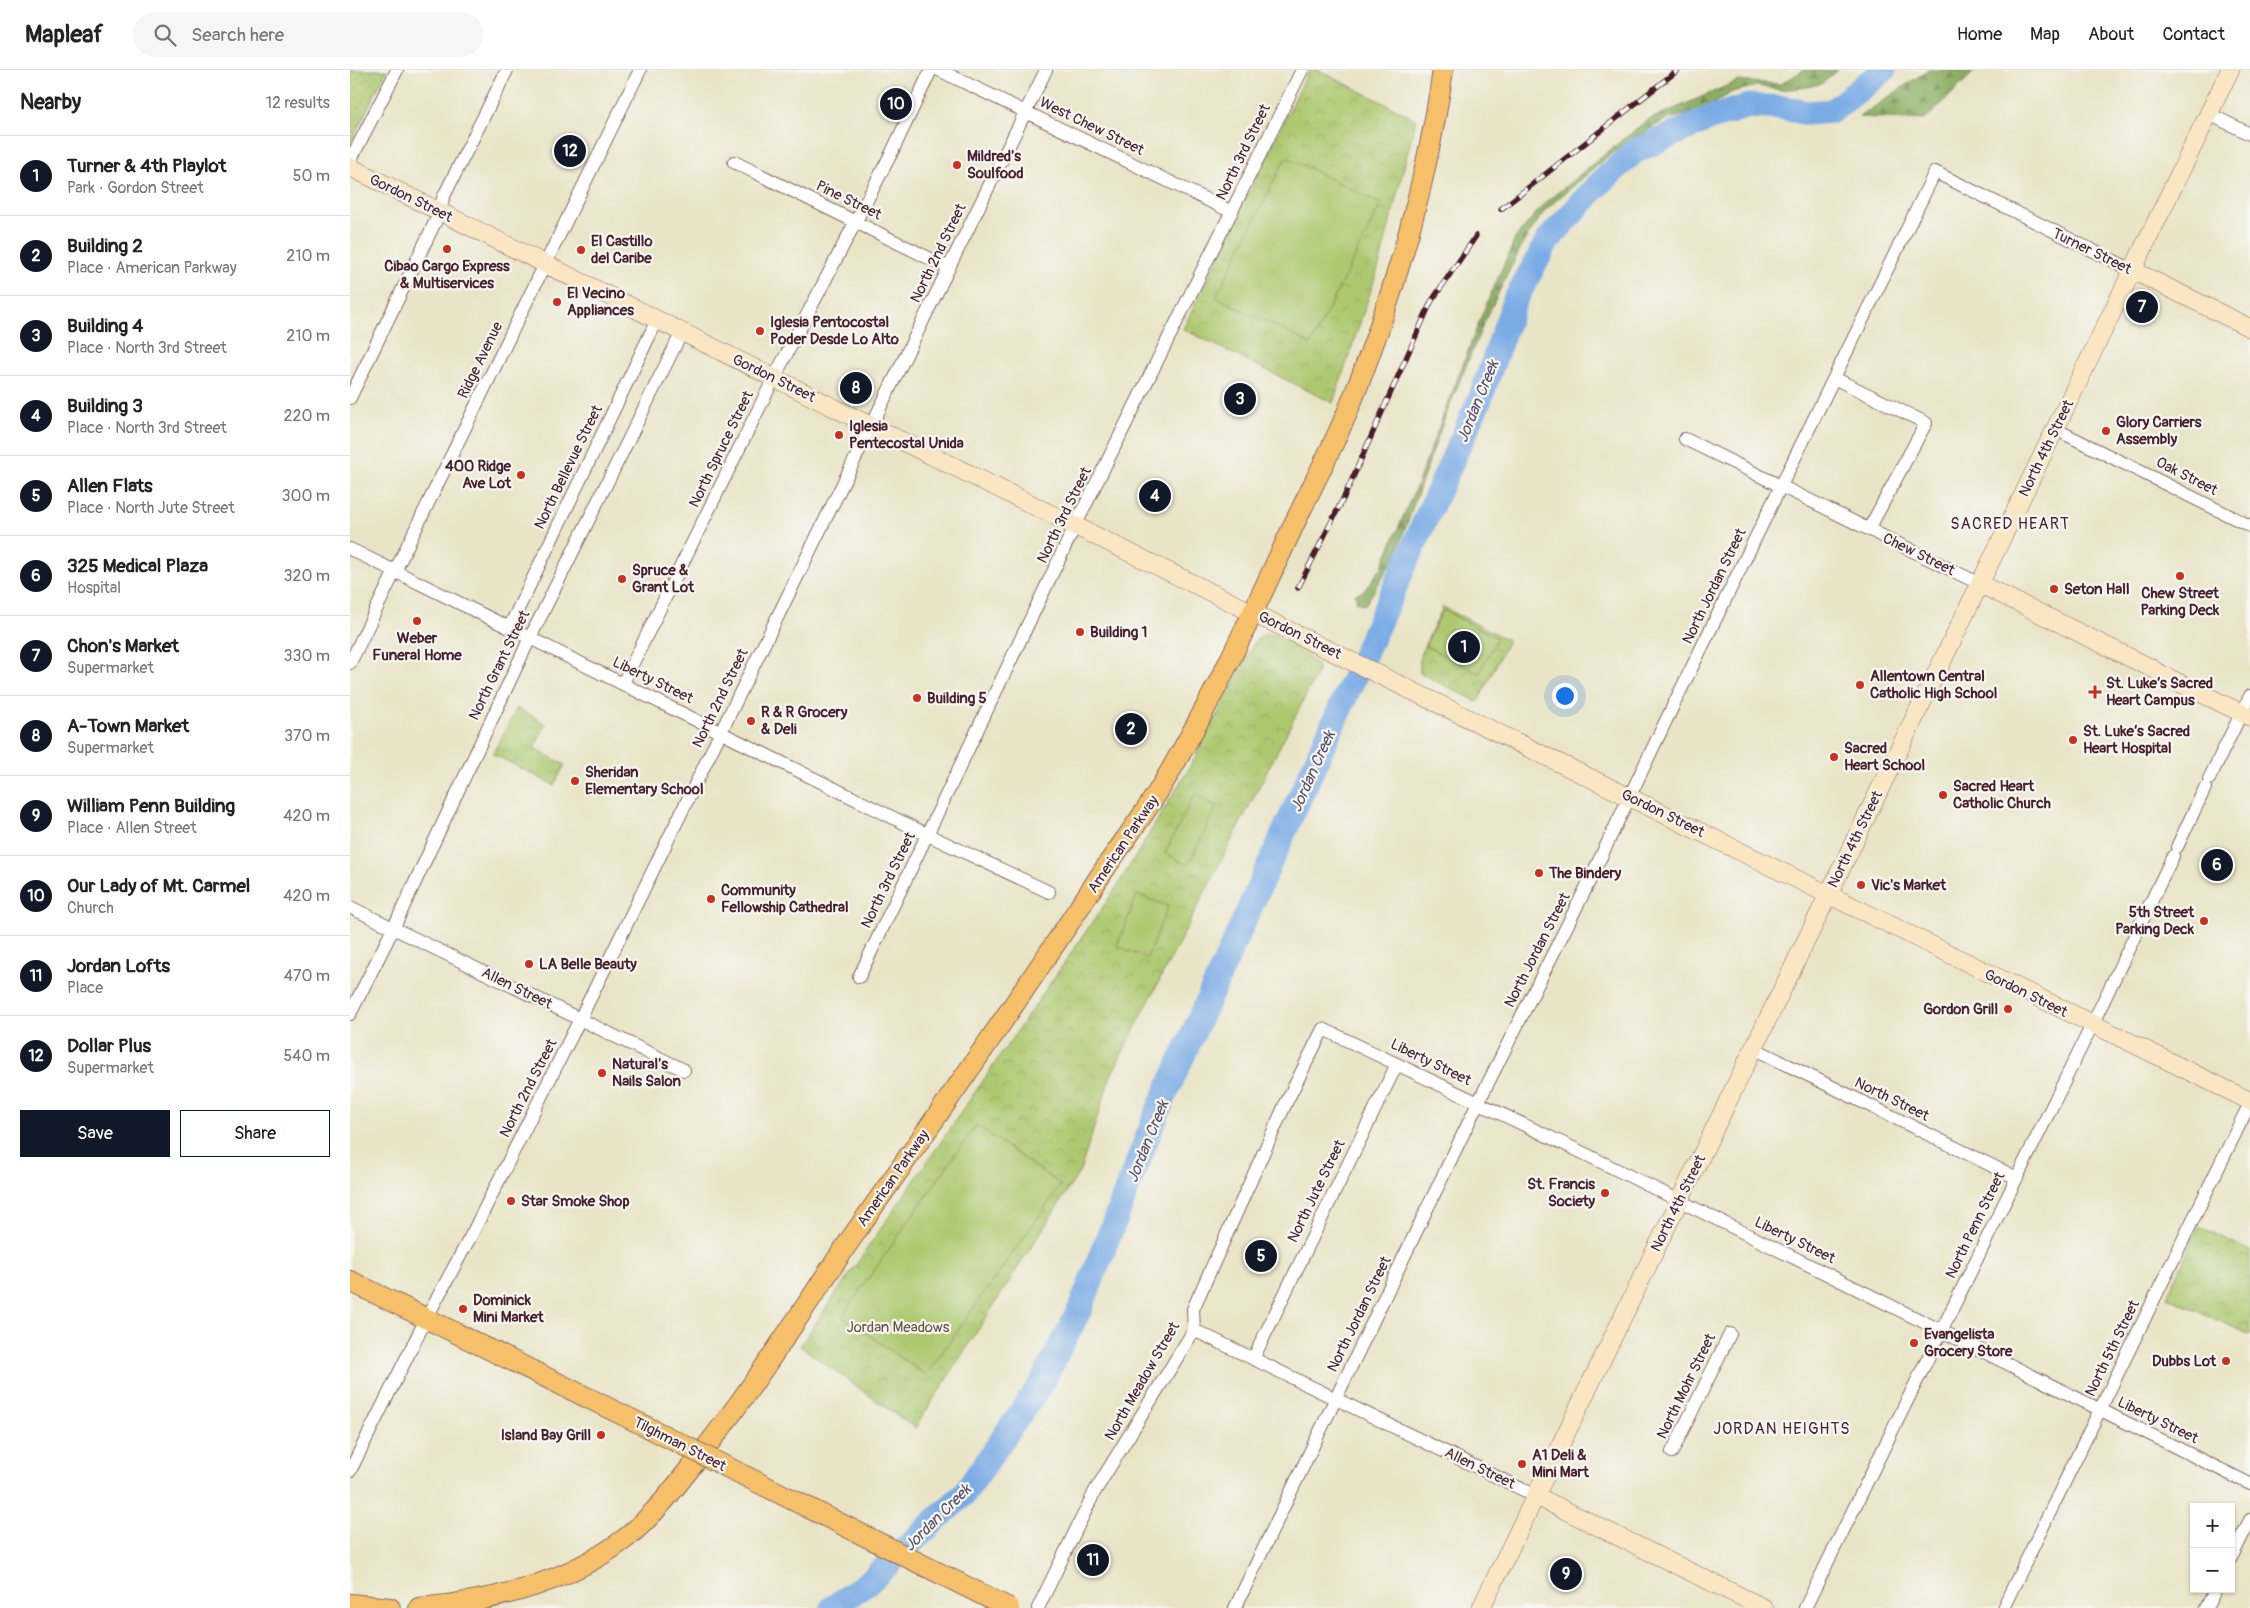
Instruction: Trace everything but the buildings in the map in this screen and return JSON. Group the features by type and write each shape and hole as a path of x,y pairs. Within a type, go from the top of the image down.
{"main road":[{"name":"American Parkway","path":"419,1608 458,1605 497,1597 535,1586 572,1570 608,1551 651,1516 715,1436 757,1378 842,1251 1081,909 1161,788 1194,730 1253,612 1345,417 1366,364 1410,230 1436,118 1443,70"},
{"name":"Tilghman Street","path":"350,1282 639,1423 1008,1608"},
{"path":"350,1604 390,1608"}],"street":[{"path":"350,161 397,70"},
{"path":"350,398 440,212 443,198 507,70"},
{"name":"Ridge Avenue","path":"350,663 640,70"},
{"name":"North Spruce Street","path":"623,683 774,378 891,154 932,70"},
{"name":"West Chew Street","path":"938,70 1232,212"},
{"name":"North 2nd Street","path":"350,1471 580,1019 1046,70"},
{"name":"North 3rd Street","path":"859,977 1076,526 1302,70"},
{"name":"North 4th Street","path":"1481,1608 2230,70"},
{"path":"2209,114 2250,134"},
{"name":"Pine Street","path":"734,162 949,268"},
{"name":"Gordon Street","path":"350,167 871,426 2250,1102"},
{"name":"Turner Street","path":"1935,172 2250,328"},
{"name":"North Jordan Street","path":"1235,1608 1478,1103 1586,890 1629,796 1935,172"},
{"name":"North Bellevue Street","path":"509,628 657,320"},
{"name":"North Grant Street","path":"350,1014 393,929 530,638 682,332"},
{"path":"1834,378 1926,424 1869,529"},
{"name":"Oak Street","path":"2055,428 2250,526"},
{"name":"Chew Street","path":"1684,439 2246,715"},
{"name":"Liberty Street","path":"350,549 928,835 1049,892"},
{"name":"North Penn Street","path":"1805,1608 2092,1025 2207,783 2246,715 2250,696"},
{"name":"Allen Street","path":"350,907 684,1070"},
{"name":"Liberty Street","path":"1323,1029 1679,1200 2250,1484"},
{"name":"North Meadow Street","path":"1038,1608 1095,1491 1194,1330 1193,1309 1285,1105 1323,1029"},
{"name":"North Street","path":"1753,1048 2017,1178"},
{"name":"North Jute Street","path":"1253,1359 1396,1064"},
{"name":"North 5th Street","path":"2003,1608 2250,1102"},
{"name":"Allen Street","path":"1194,1330 1764,1608"},
{"name":"North Mohr Street","path":"1672,1452 1730,1334"},
{"path":"2235,1550 2250,1520"},
{"path":"2206,1608 2214,1593"}],"green space":[{"path":"350,70 387,70 350,144"},
{"path":"1309,70 1318,70 1416,119 1379,266 1333,403 1183,329"},
{"path":"1804,70 1838,70 1823,83 1781,90 1757,86 1732,92 1706,109 1665,120 1612,153 1545,210 1523,243 1485,320 1445,417 1395,557 1365,605 1357,602 1355,594 1363,592 1381,568 1418,482 1483,312 1516,237 1546,202 1646,121 1738,81 1781,84"},
{"path":"1928,70 1976,70 1925,120 1859,117"},
{"path":"1286,157 1381,204 1311,344 1216,297"},
{"path":"1443,607 1508,640 1478,702 1420,673 1420,655"},
{"path":"1443,610 1497,638 1479,673 1425,646"},
{"name":"Jordan Meadows","path":"1266,634 1274,635 1311,653 1308,658 1316,663 1319,670 1111,1075 1080,1171 915,1428 800,1346 1118,885 1195,758 1254,643 1259,637"},
{"path":"517,708 546,724 534,748 565,765 554,785 493,754"},
{"path":"1194,795 1217,806 1188,865 1165,853"},
{"path":"1137,895 1168,906 1147,958 1117,946"},
{"path":"976,1125 1061,1185 926,1375 842,1316"},
{"path":"2199,1226 2250,1251 2250,1335 2167,1297"}],"waterway":[{"name":"Jordan Creek","path":"832,1608 870,1581 964,1494 1041,1384 1080,1309 1157,1113 1480,399 1515,300 1548,240 1595,188 1635,151 1710,118 1749,106 1784,108 1807,113 1832,111 1884,70"}],"railway":[{"path":"1501,209 1678,70"},
{"path":"1298,588 1346,493 1431,302 1476,236"}],"place":[{"name":"Our Lady of Mt. Carmel","path":"896,104"},
{"name":"Dollar Plus","path":"570,151"},
{"name":"Mildred's Soulfood","path":"957,165"},
{"name":"Cibao Cargo Express & Multiservices","path":"447,249"},
{"name":"El Castillo del Caribe","path":"581,250"},
{"name":"El Vecino Appliances","path":"557,302"},
{"name":"Chon's Market","path":"2142,307"},
{"name":"Iglesia Pentocostal Poder Desde Lo Alto","path":"760,331"},
{"name":"A-Town Market","path":"856,388"},
{"name":"Building 4","path":"1240,399"},
{"name":"Glory Carriers Assembly","path":"2106,431"},
{"name":"Iglesia Pentecostal Unida","path":"839,435"},
{"name":"400 Ridge Ave Lot","path":"521,475"},
{"name":"Building 3","path":"1155,496"},
{"name":"Chew Street Parking Deck","path":"2180,576"},
{"name":"Spruce & Grant Lot","path":"622,579"},
{"name":"Seton Hall","path":"2054,589"},
{"name":"Weber Funeral Home","path":"417,621"},
{"name":"Building 1","path":"1080,632"},
{"name":"Turner & 4th Playlot","path":"1464,647"},
{"name":"Allentown Central Catholic High School","path":"1860,685"},
{"name":"St. Luke’s Sacred Heart Campus","path":"2095,692"},
{"name":"Building 5","path":"917,698"},
{"name":"R & R Grocery & Deli","path":"751,721"},
{"name":"Building 2","path":"1131,729"},
{"name":"St. Luke’s Sacred Heart Hospital","path":"2073,740"},
{"name":"Sacred Heart School","path":"1834,757"},
{"name":"Sheridan Elementary School","path":"575,781"},
{"name":"Sacred Heart Catholic Church","path":"1943,795"},
{"name":"325 Medical Plaza","path":"2217,865"},
{"name":"The Bindery","path":"1539,873"},
{"name":"Vic's Market","path":"1861,885"},
{"name":"Community Fellowship Cathedral","path":"711,899"},
{"name":"5th Street Parking Deck","path":"2204,921"},
{"name":"LA Belle Beauty","path":"529,964"},
{"name":"Gordon Grill","path":"2008,1009"},
{"name":"Natural's Nails Salon","path":"602,1073"},
{"name":"St. Francis Society","path":"1605,1193"},
{"name":"Star Smoke Shop","path":"511,1201"},
{"name":"Allen Flats","path":"1261,1256"},
{"name":"Dominick Mini Market","path":"463,1309"},
{"name":"Evangelista Grocery Store","path":"1914,1343"},
{"name":"Dubbs Lot","path":"2226,1361"},
{"name":"Island Bay Grill","path":"601,1435"},
{"name":"A1 Deli & Mini Mart","path":"1522,1464"},
{"name":"Jordan Lofts","path":"1093,1560"},
{"name":"William Penn Building","path":"1566,1574"}],"district":[{"name":"SACRED HEART","path":"2010,523"},
{"name":"JORDAN HEIGHTS","path":"1782,1428"}]}
